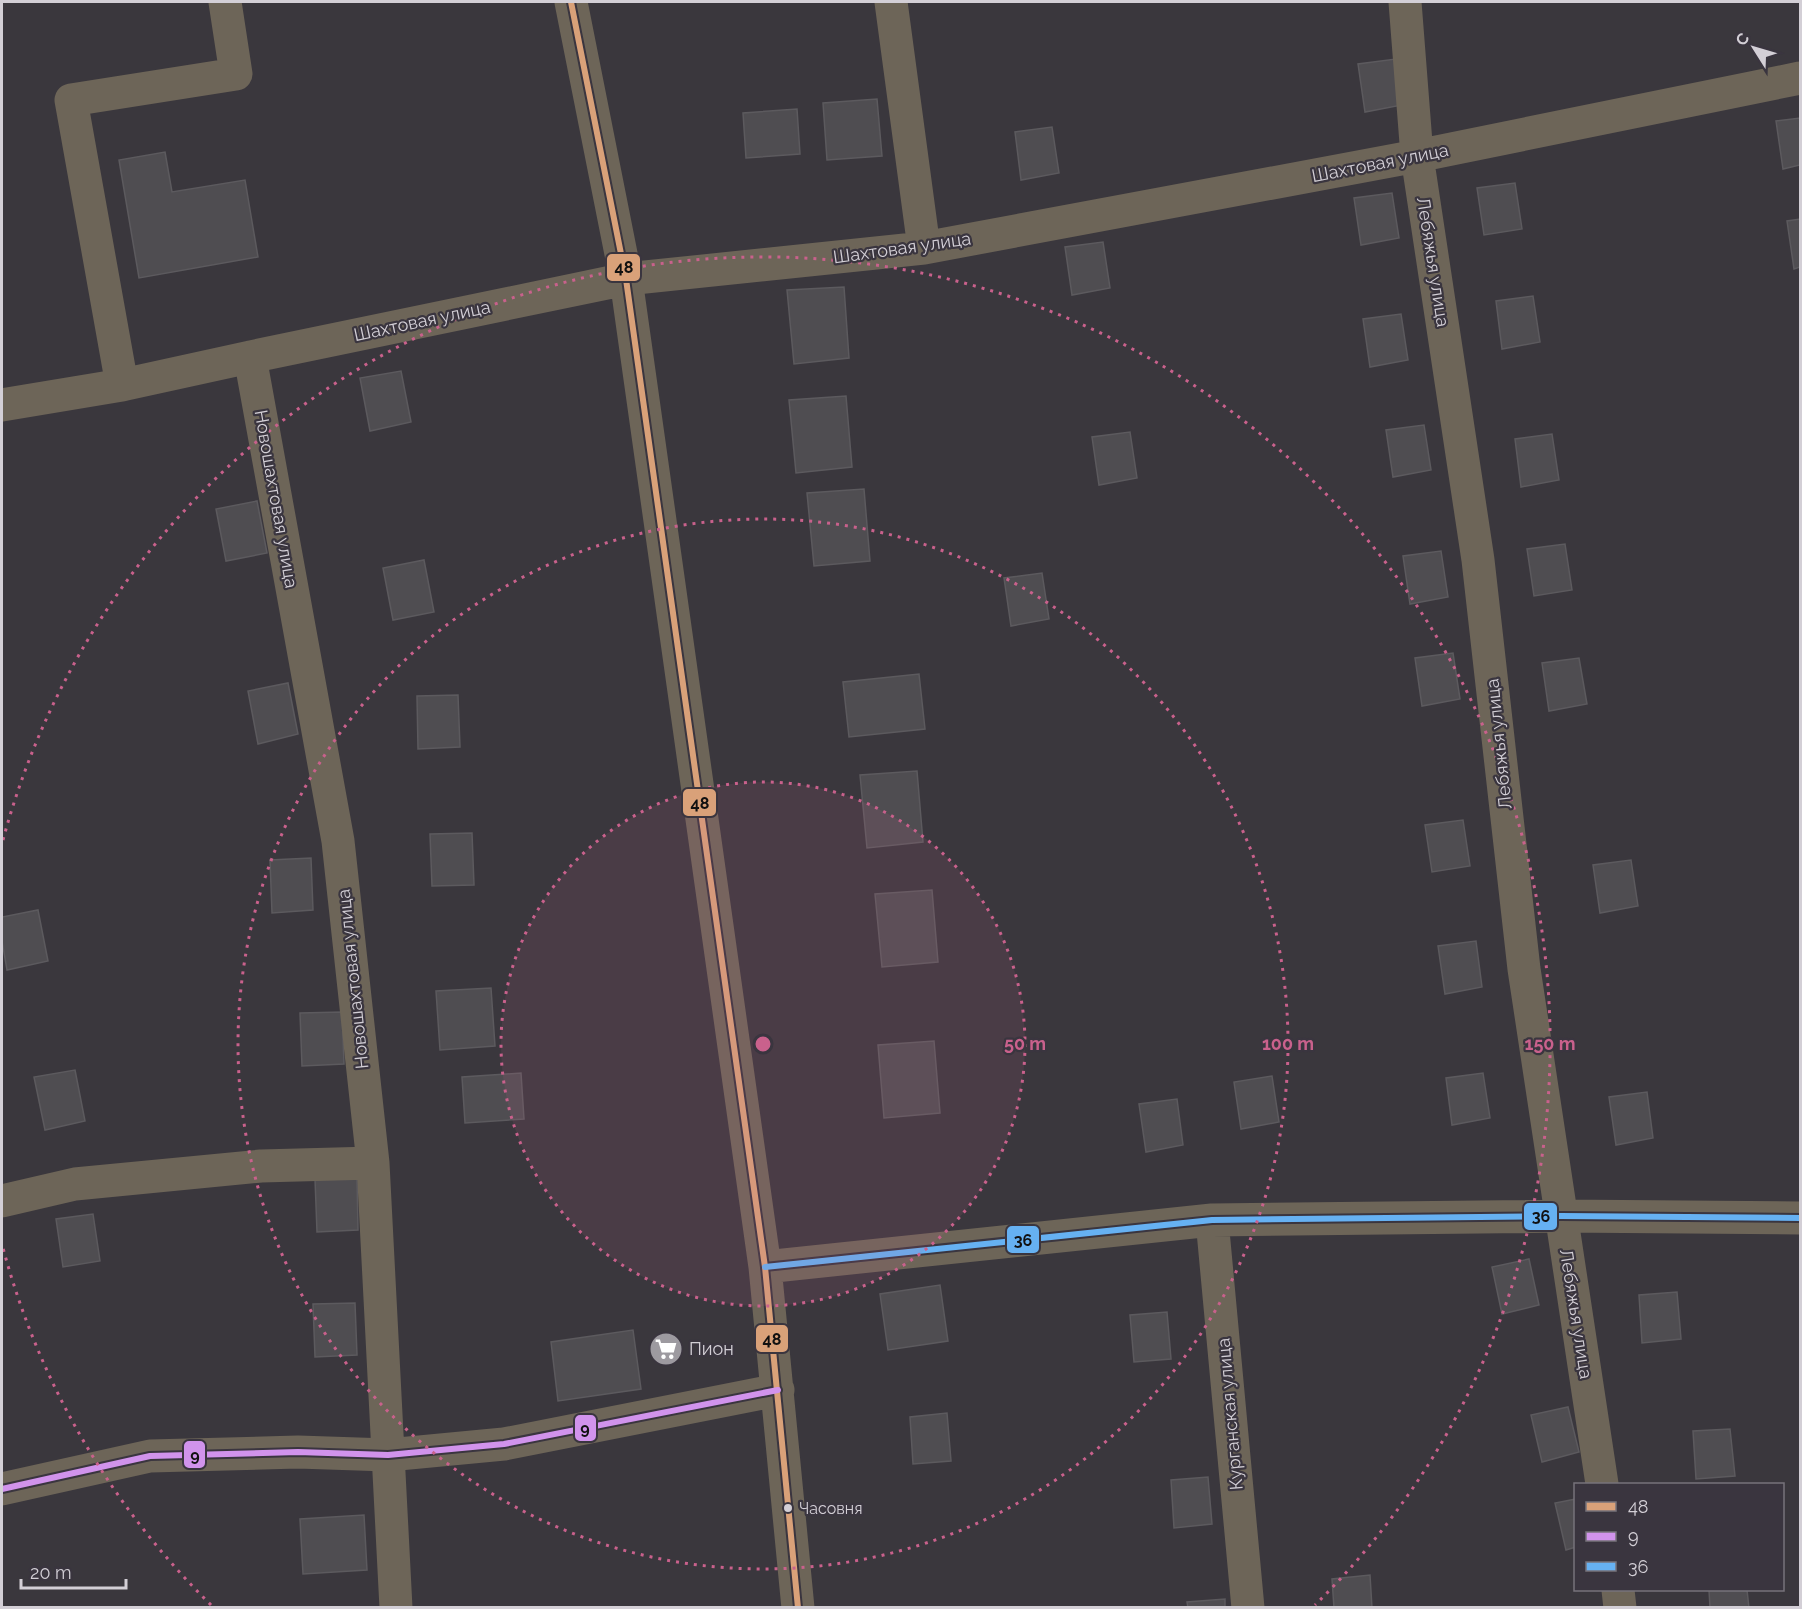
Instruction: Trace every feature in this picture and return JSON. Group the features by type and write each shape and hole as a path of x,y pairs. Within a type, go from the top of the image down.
{"street":[{"path":"122,386 71,99 236,74 225,2"},
{"path":"571,2 626,279 765,1267 798,1608"},
{"path":"891,2 924,248"},
{"name":"Лебяжья улица","path":"1405,2 1417,156 1478,560 1524,969 1602,1483"},
{"name":"Шахтовая улица","path":"2,405 122,386 626,279 924,248 1417,156 1800,78"},
{"name":"Новошахтовая улица","path":"250,357 338,841 374,1163 396,1608"},
{"path":"2,1201 75,1184 133,1178 261,1166 374,1163"},
{"path":"765,1267 1212,1220 1561,1216 1800,1218"},
{"name":"Курганская улица","path":"1212,1220 1248,1608"},
{"path":"2,1489 150,1456 298,1452 388,1455 504,1444 778,1390"},
{"path":"1617,1591 1620,1608"}],"building":[{"path":"1396,59 1402,105 1365,112 1358,64"},
{"path":"877,99 882,156 827,160 823,103"},
{"path":"797,109 800,154 746,158 743,113"},
{"path":"1800,118 1800,165 1783,169 1776,121"},
{"path":"1052,127 1059,173 1021,180 1015,132"},
{"path":"165,152 172,192 245,180 258,257 139,278 119,160"},
{"path":"1515,183 1522,229 1484,235 1477,188"},
{"path":"1392,193 1399,238 1361,245 1354,198"},
{"path":"1800,219 1800,267 1794,269 1787,221"},
{"path":"1103,242 1110,288 1072,295 1065,247"},
{"path":"844,287 849,358 794,364 787,290"},
{"path":"1533,296 1540,342 1502,349 1496,301"},
{"path":"1401,314 1408,360 1370,367 1363,319"},
{"path":"401,371 411,422 370,431 360,378"},
{"path":"846,396 852,467 796,473 789,400"},
{"path":"1424,425 1431,470 1393,477 1386,430"},
{"path":"1130,432 1137,478 1099,485 1092,437"},
{"path":"1552,434 1559,480 1521,487 1515,439"},
{"path":"864,489 870,561 814,566 807,493"},
{"path":"257,501 267,553 226,561 216,509"},
{"path":"1565,544 1572,590 1534,596 1527,549"},
{"path":"1441,551 1448,597 1410,604 1403,556"},
{"path":"424,560 434,612 393,620 383,568"},
{"path":"1042,573 1049,619 1011,626 1004,578"},
{"path":"1453,653 1460,699 1422,706 1415,658"},
{"path":"1579,658 1587,704 1549,711 1542,663"},
{"path":"919,674 925,729 849,737 843,682"},
{"path":"288,683 298,734 258,744 248,691"},
{"path":"458,695 460,747 418,749 417,696"},
{"path":"917,771 923,842 867,848 860,775"},
{"path":"1463,820 1470,866 1432,872 1425,825"},
{"path":"472,833 474,885 432,886 430,834"},
{"path":"311,858 313,910 272,913 270,860"},
{"path":"1631,860 1638,906 1600,913 1593,865"},
{"path":"932,890 938,962 882,967 875,894"},
{"path":"38,910 48,961 7,970 2,941 2,917"},
{"path":"1476,941 1482,987 1445,994 1438,946"},
{"path":"491,988 495,1046 440,1050 436,991"},
{"path":"342,1012 344,1064 302,1066 300,1013"},
{"path":"934,1041 940,1113 884,1118 878,1045"},
{"path":"75,1070 85,1121 45,1130 34,1077"},
{"path":"521,1073 524,1119 465,1123 462,1077"},
{"path":"1483,1073 1490,1118 1452,1125 1446,1078"},
{"path":"1272,1076 1279,1122 1241,1129 1234,1082"},
{"path":"1647,1092 1653,1138 1616,1145 1609,1097"},
{"path":"1177,1099 1183,1145 1146,1152 1139,1104"},
{"path":"357,1178 358,1230 317,1232 315,1179"},
{"path":"93,1214 100,1261 63,1267 56,1219"},
{"path":"1529,1259 1539,1305 1502,1314 1492,1267"},
{"path":"940,1285 948,1341 888,1350 880,1294"},
{"path":"1677,1292 1681,1339 1642,1343 1639,1295"},
{"path":"355,1303 357,1355 315,1357 313,1304"},
{"path":"1167,1312 1171,1359 1134,1362 1130,1315"},
{"path":"633,1330 641,1389 558,1401 551,1342"},
{"path":"1568,1407 1579,1452 1542,1462 1531,1415"},
{"path":"947,1413 951,1461 913,1464 910,1417"},
{"path":"1730,1429 1735,1476 1696,1479 1693,1431"},
{"path":"1208,1477 1212,1524 1174,1528 1171,1480"},
{"path":"1574,1499 1574,1548 1566,1550 1555,1503"},
{"path":"364,1515 367,1570 303,1574 300,1519"},
{"path":"1370,1575 1372,1608 1334,1608 1332,1579"},
{"path":"1709,1591 1747,1591 1749,1608 1710,1608"},
{"path":"1225,1599 1225,1608 1188,1608 1187,1602"}],"transit line":[{"name":"48","path":"571,2 626,279 765,1267 798,1608"},
{"name":"36","path":"765,1267 1212,1220 1561,1216 1800,1218"},
{"name":"9","path":"2,1489 150,1456 298,1452 388,1455 504,1444 778,1390"}],"place":[{"name":"Пион","path":"666,1349"},
{"name":"Часовня","path":"788,1508"}]}
